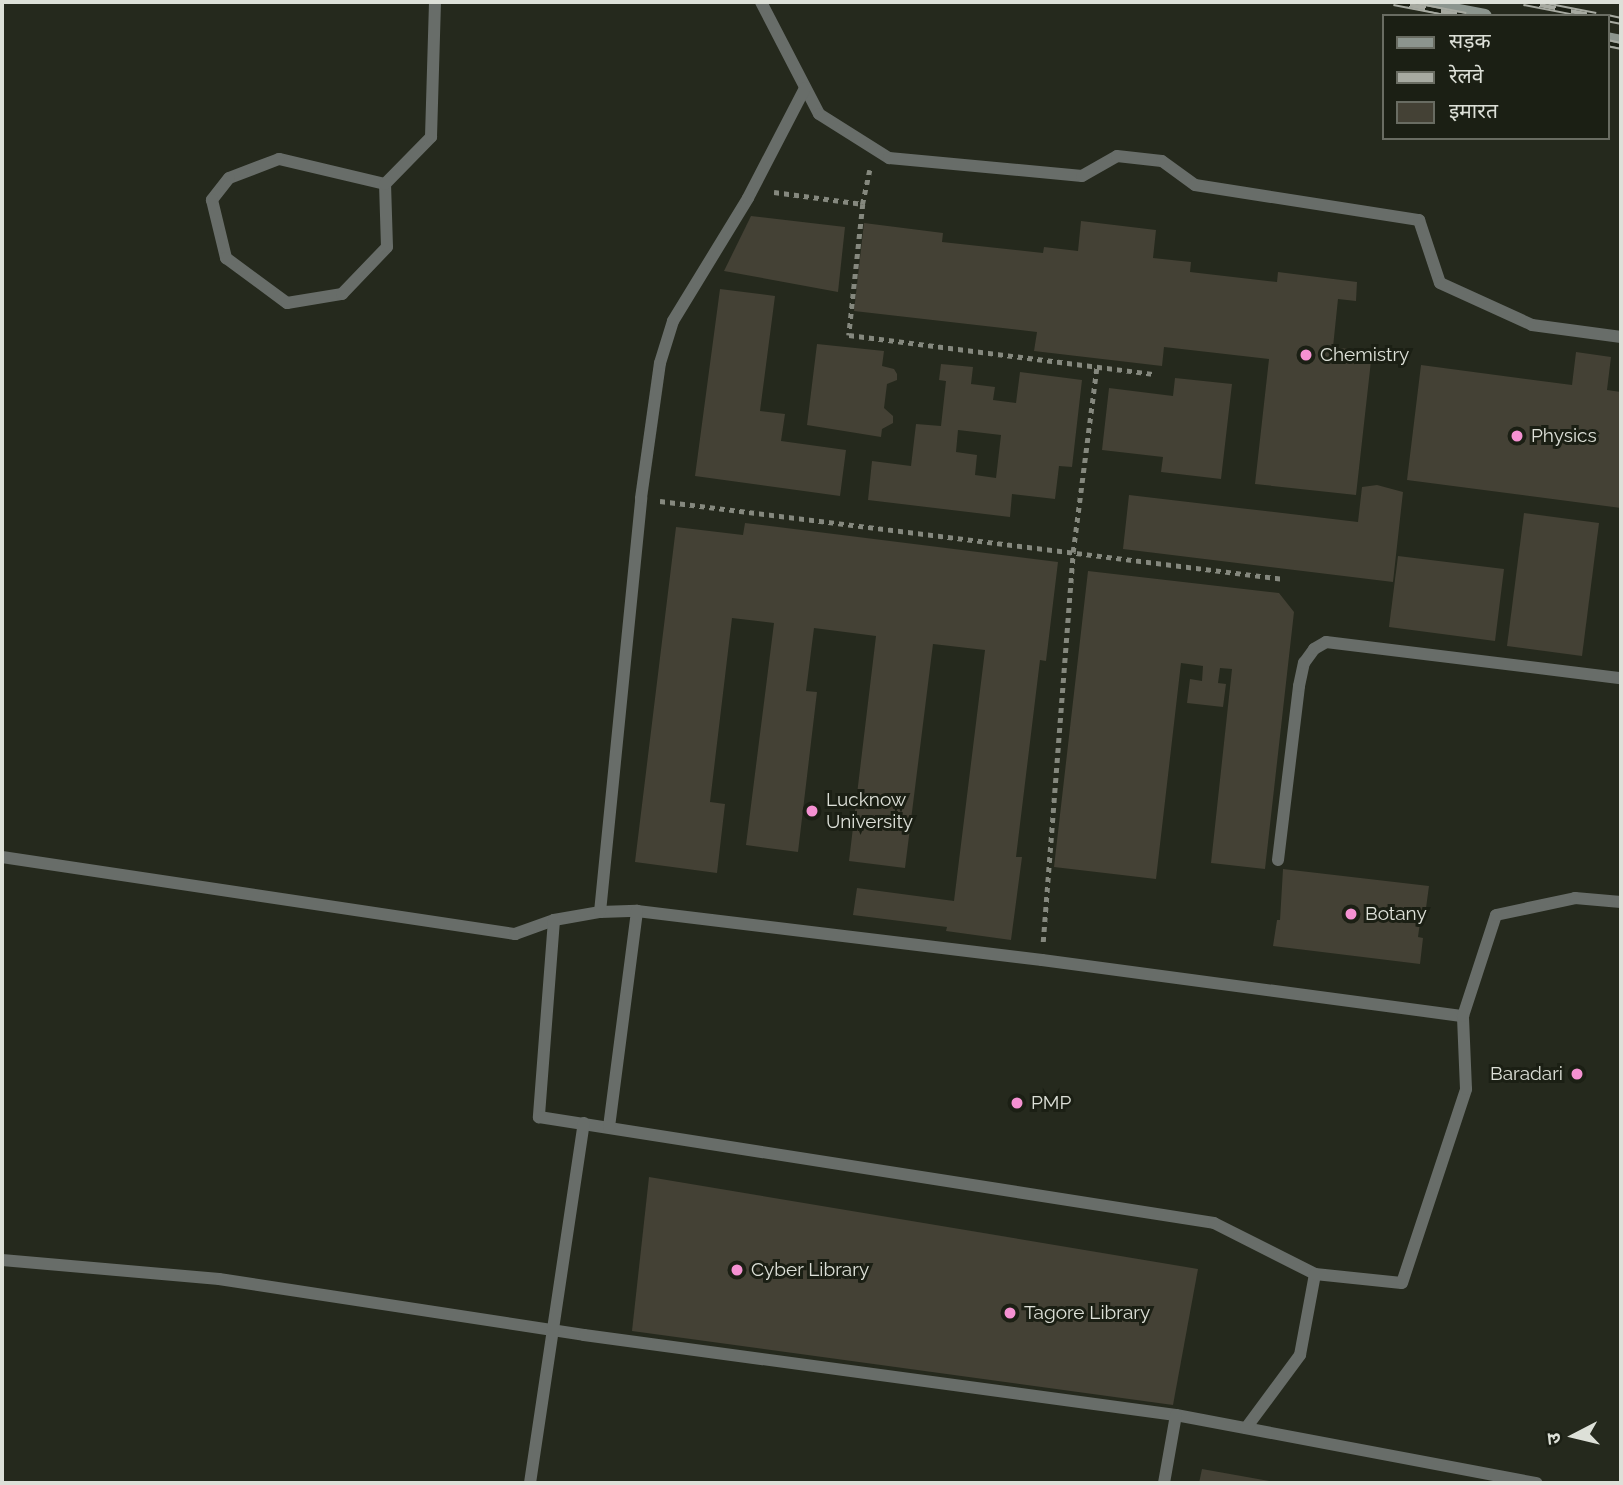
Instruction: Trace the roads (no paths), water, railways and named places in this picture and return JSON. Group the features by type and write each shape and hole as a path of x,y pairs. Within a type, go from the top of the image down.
{"main road":[{"path":"1412,2 1475,14"}],"lane":[{"path":"385,184 279,159 229,178 212,200 226,258 287,303 342,294 387,247 385,184 431,137 435,2"},
{"path":"761,2 819,114 889,158 1082,176 1117,156 1162,161 1195,186 1419,220 1440,284 1532,325 1621,337"},
{"path":"600,912 641,498 660,363 673,321 752,190 805,88"},
{"path":"1278,860 1304,663 1314,649 1326,642 1621,678"},
{"path":"2,857 515,934 554,920 600,912 637,912 1042,960 1463,1016"},
{"path":"554,920 538,1117 1214,1223 1315,1274 1402,1283 1466,1088 1463,1016 1496,915 1575,898 1621,902"},
{"path":"609,1127 637,912"},
{"path":"530,1483 584,1123"},
{"path":"2,1260 219,1279 553,1330 1176,1415 1537,1483"},
{"path":"1246,1428 1300,1355 1315,1274"},
{"path":"1164,1483 1176,1415"}],"railway":[{"path":"1394,2 1456,14"},
{"path":"1524,2 1586,14"},
{"path":"1609,18 1621,21"},
{"path":"1609,43 1621,46"}],"place":[{"name":"Chemistry","path":"1306,355"},
{"name":"Physics","path":"1517,436"},
{"name":"Lucknow University","path":"812,811"},
{"name":"Botany","path":"1351,914"},
{"name":"Baradari","path":"1577,1074"},
{"name":"PMP","path":"1017,1103"},
{"name":"Cyber Library","path":"737,1270"},
{"name":"Tagore Library","path":"1010,1313"}]}
